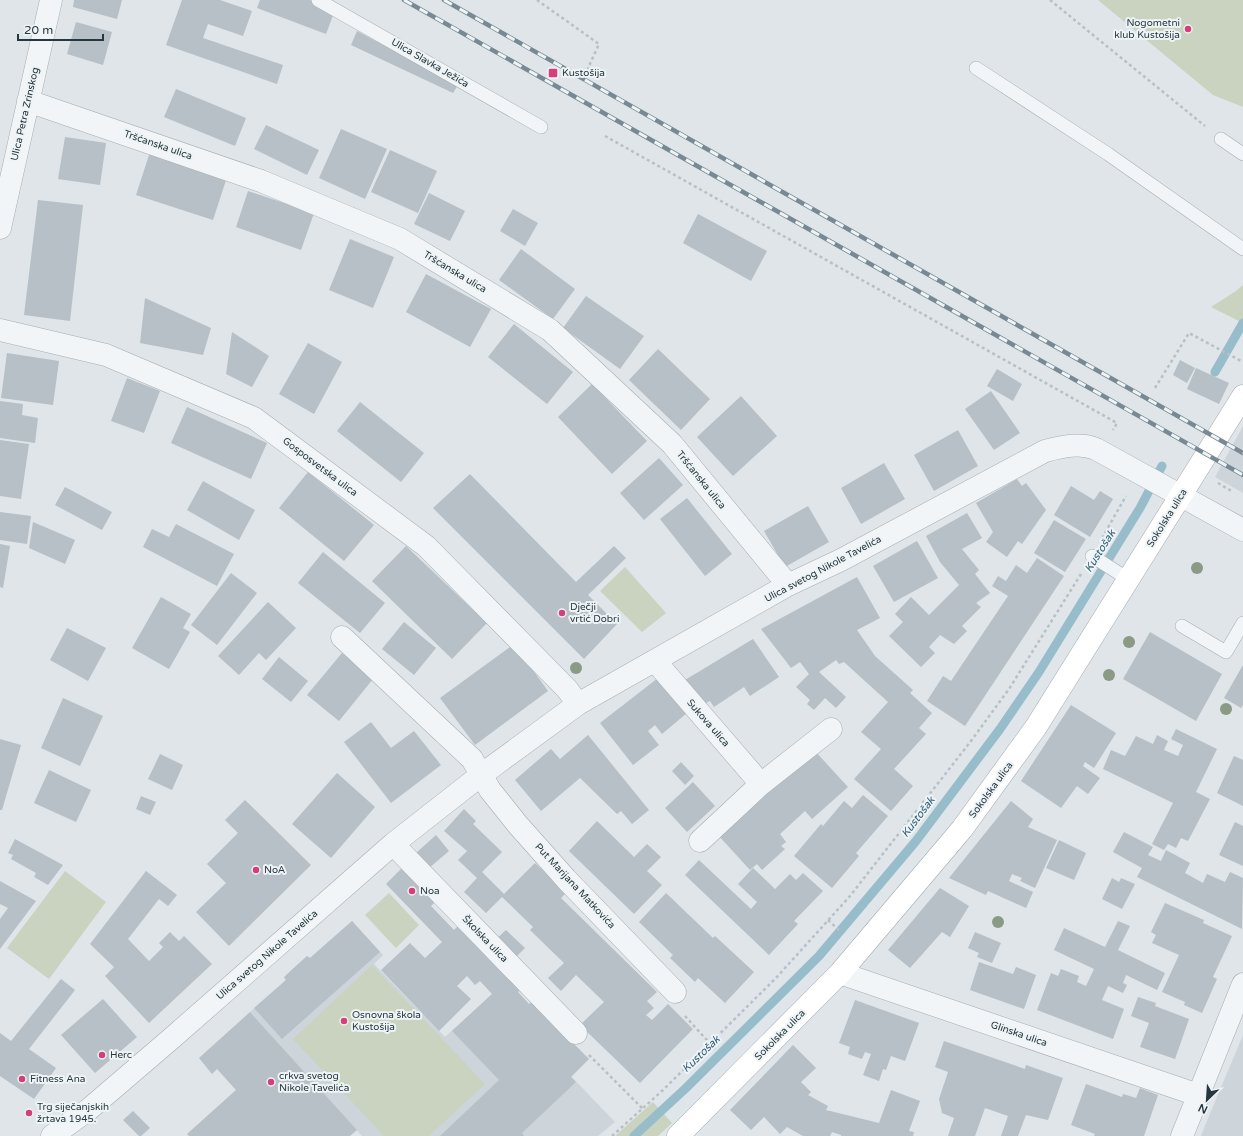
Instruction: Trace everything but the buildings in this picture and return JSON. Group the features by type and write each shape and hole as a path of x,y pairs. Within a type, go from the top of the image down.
{"street":[{"name":"Ulica Petra Zrinskog","path":"0,228 51,0"},
{"name":"Tršćanska ulica","path":"28,101 261,181 400,239 550,330 672,444 788,585"},
{"name":"Gosposvetska ulica","path":"0,330 106,355 254,418 426,546 568,689 578,704"},
{"name":"Sokolska ulica","path":"678,1136 840,973 962,829 1036,727 1122,575 1165,486 1243,396"},
{"name":"Ulica svetog Nikole Tavelića","path":"53,1135 88,1110 154,1054 393,844 481,775 578,704 788,585 841,560 1045,451 1063,446 1090,446 1243,530"},
{"path":"342,637 472,759 481,775"},
{"name":"Sukova ulica","path":"655,661 761,784"},
{"path":"700,841 761,784 831,729"},
{"name":"Put Marijana Matkovića","path":"481,775 518,825 562,874 675,992"},
{"name":"Školska ulica","path":"393,844 576,1033"},
{"name":"Glinska ulica","path":"840,973 1198,1095"},
{"path":"1182,1136 1243,984"}],"lane":[{"name":"Ulica Slavka Ježića","path":"318,0 541,127"},
{"path":"976,68 1108,154 1243,249"},
{"path":"1221,139 1243,154"},
{"path":"1094,557 1122,575"},
{"path":"1182,626 1226,652 1243,623"}],"path":[{"path":"537,0 599,44 588,68 599,74"},
{"path":"1050,0 1221,139"},
{"path":"605,136 1118,423 1111,434"},
{"path":"1155,388 1189,333 1242,361"},
{"path":"612,1136 642,1109 776,978 850,896 1000,701 1094,557 1130,490"},
{"path":"828,920 833,924"},
{"path":"675,992 682,1012 715,1049"},
{"path":"576,1033 571,1038 642,1109"}],"shaded area":[{"path":"1243,426 1243,493 1215,477"},
{"name":"Osnovna škola Kustošija","path":"352,921 383,955 374,964 445,1037 492,994 615,1122 598,1136 362,1136 250,1012 286,980 284,977 307,956 310,958"},
{"path":"1243,1035 1243,1136 1201,1136 1204,1128"}],"green space":[{"name":"Nogometni klub Kustošija","path":"1098,0 1243,0 1243,107 1213,95"},
{"path":"1243,285 1243,323 1211,307 1236,291"},
{"path":"625,567 666,613 642,632 600,591"},
{"path":"65,871 106,902 49,979 7,948"},
{"path":"389,893 419,925 396,948 365,915"},
{"path":"372,965 485,1084 429,1136 384,1136 293,1039"},
{"path":"653,1102 672,1123 658,1136 615,1136"}],"waterway":[{"name":"Kustošak","path":"1215,372 1243,323"},
{"name":"Kustošak","path":"634,1136 686,1088 819,956 916,841 1000,729 1039,672 1140,508 1162,466"}],"railway":[{"path":"404,0 1243,475"},
{"path":"444,0 1243,453"}],"place":[{"name":"Nogometni klub Kustošija","path":"1188,29"},
{"name":"Kustošija","path":"553,73"},
{"name":"Dječji vrtić Dobri","path":"562,613"},
{"name":"NoA","path":"256,870"},
{"name":"Noa","path":"412,891"},
{"name":"Osnovna škola Kustošija","path":"344,1021"},
{"name":"Herc","path":"102,1055"},
{"name":"Fitness Ana","path":"22,1079"},
{"name":"crkva svetog Nikole Tavelića","path":"271,1082"},
{"name":"Trg siječanjskih žrtava 1945.","path":"29,1113"}]}
